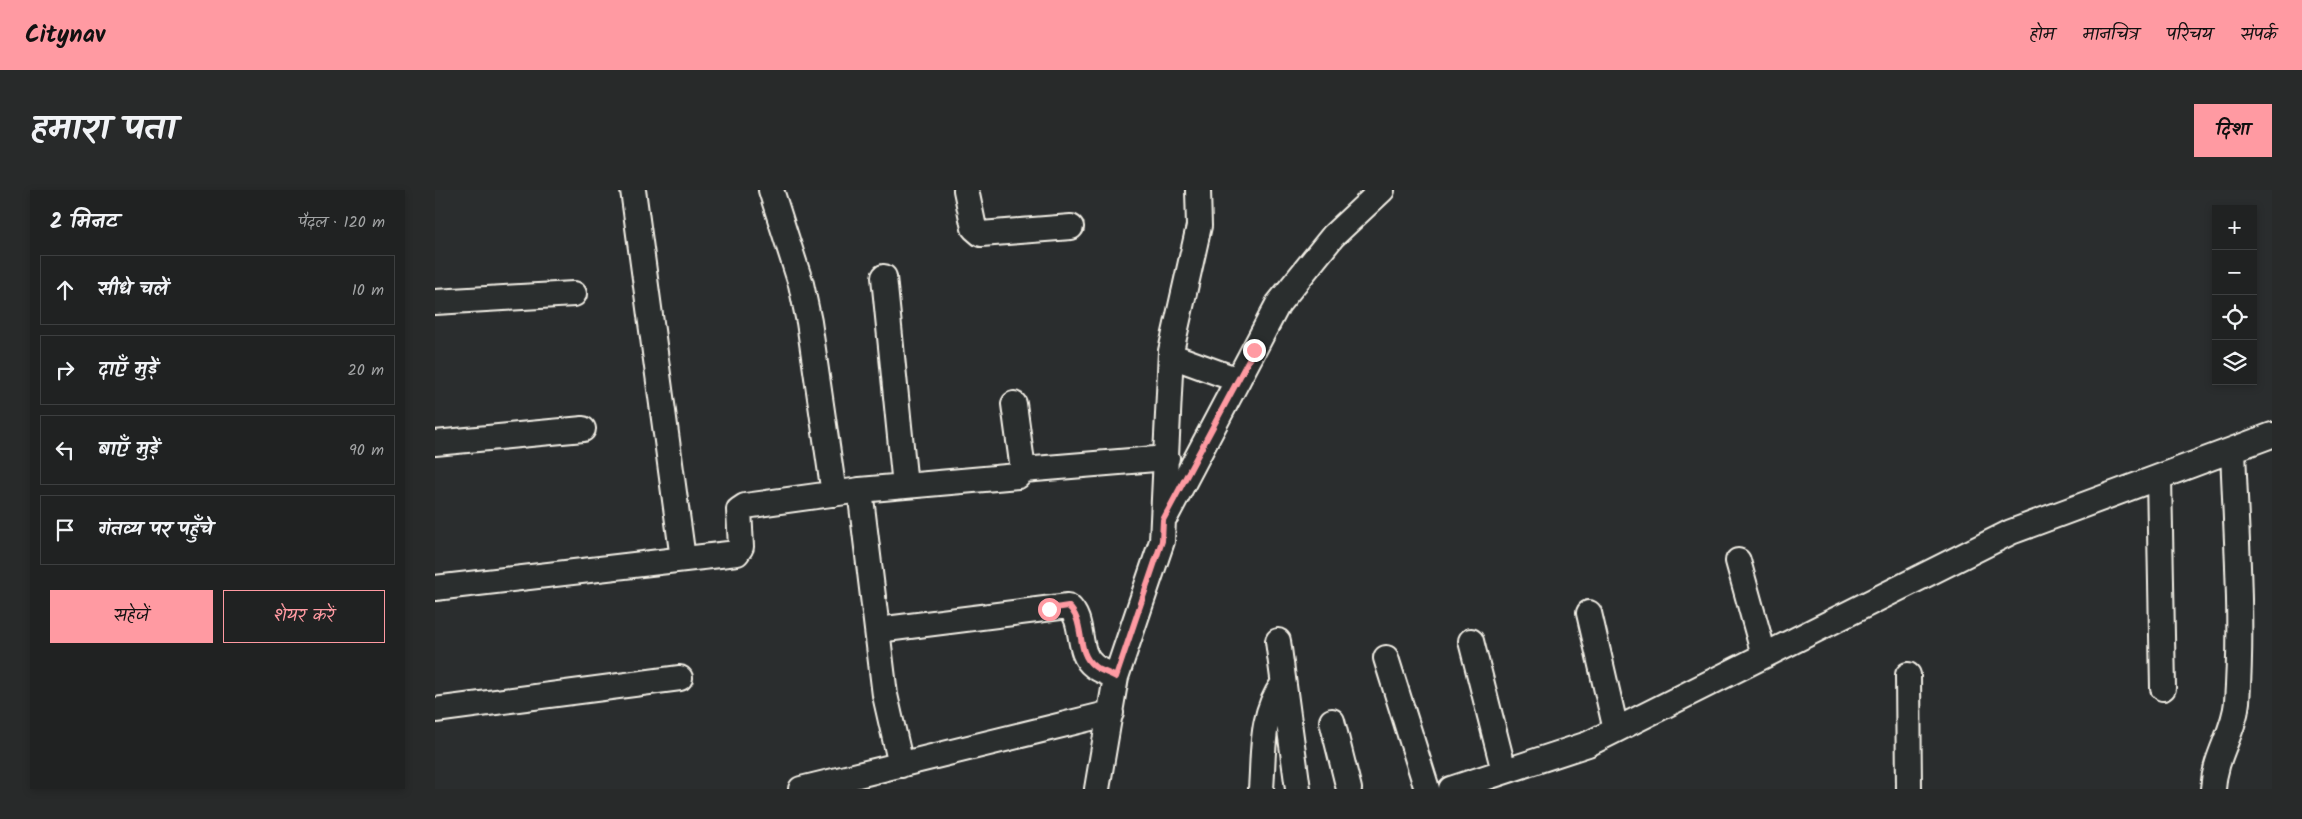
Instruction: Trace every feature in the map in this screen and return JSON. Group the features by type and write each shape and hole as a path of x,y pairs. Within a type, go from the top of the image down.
{"street":[{"path":"633,190 683,559"},
{"path":"771,190 801,284 809,322 834,494"},
{"path":"966,190 974,228 981,234 1071,228"},
{"path":"1097,789 1116,677 1162,541 1171,351 1199,226 1198,190"},
{"path":"1163,520 1278,304 1333,236 1382,190"},
{"path":"884,277 905,486"},
{"path":"435,302 574,294"},
{"path":"1172,356 1238,380"},
{"path":"1014,404 1023,470"},
{"path":"435,443 583,429"},
{"path":"1451,789 1573,750 1989,542 2272,435"},
{"path":"2213,789 2217,760 2231,730 2237,701 2240,626 2233,450"},
{"path":"435,588 740,551 739,514 741,507 860,490 1018,476 1023,470 1167,458"},
{"path":"2159,477 2163,688"},
{"path":"860,490 885,696 901,765"},
{"path":"1739,561 1764,655"},
{"path":"878,630 1068,606 1076,612 1085,655 1094,666 1116,677"},
{"path":"1589,612 1616,730"},
{"path":"1278,641 1298,789"},
{"path":"1471,642 1504,771"},
{"path":"1386,658 1427,789"},
{"path":"1909,675 1909,789"},
{"path":"435,710 680,678"},
{"path":"1261,789 1266,718 1269,705 1283,684"},
{"path":"801,789 1111,712"},
{"path":"1332,721 1349,789"}],"route":[{"path":"1049,609 1068,606 1076,612 1085,655 1094,666 1116,677 1162,541 1163,520 1254,350"}]}
